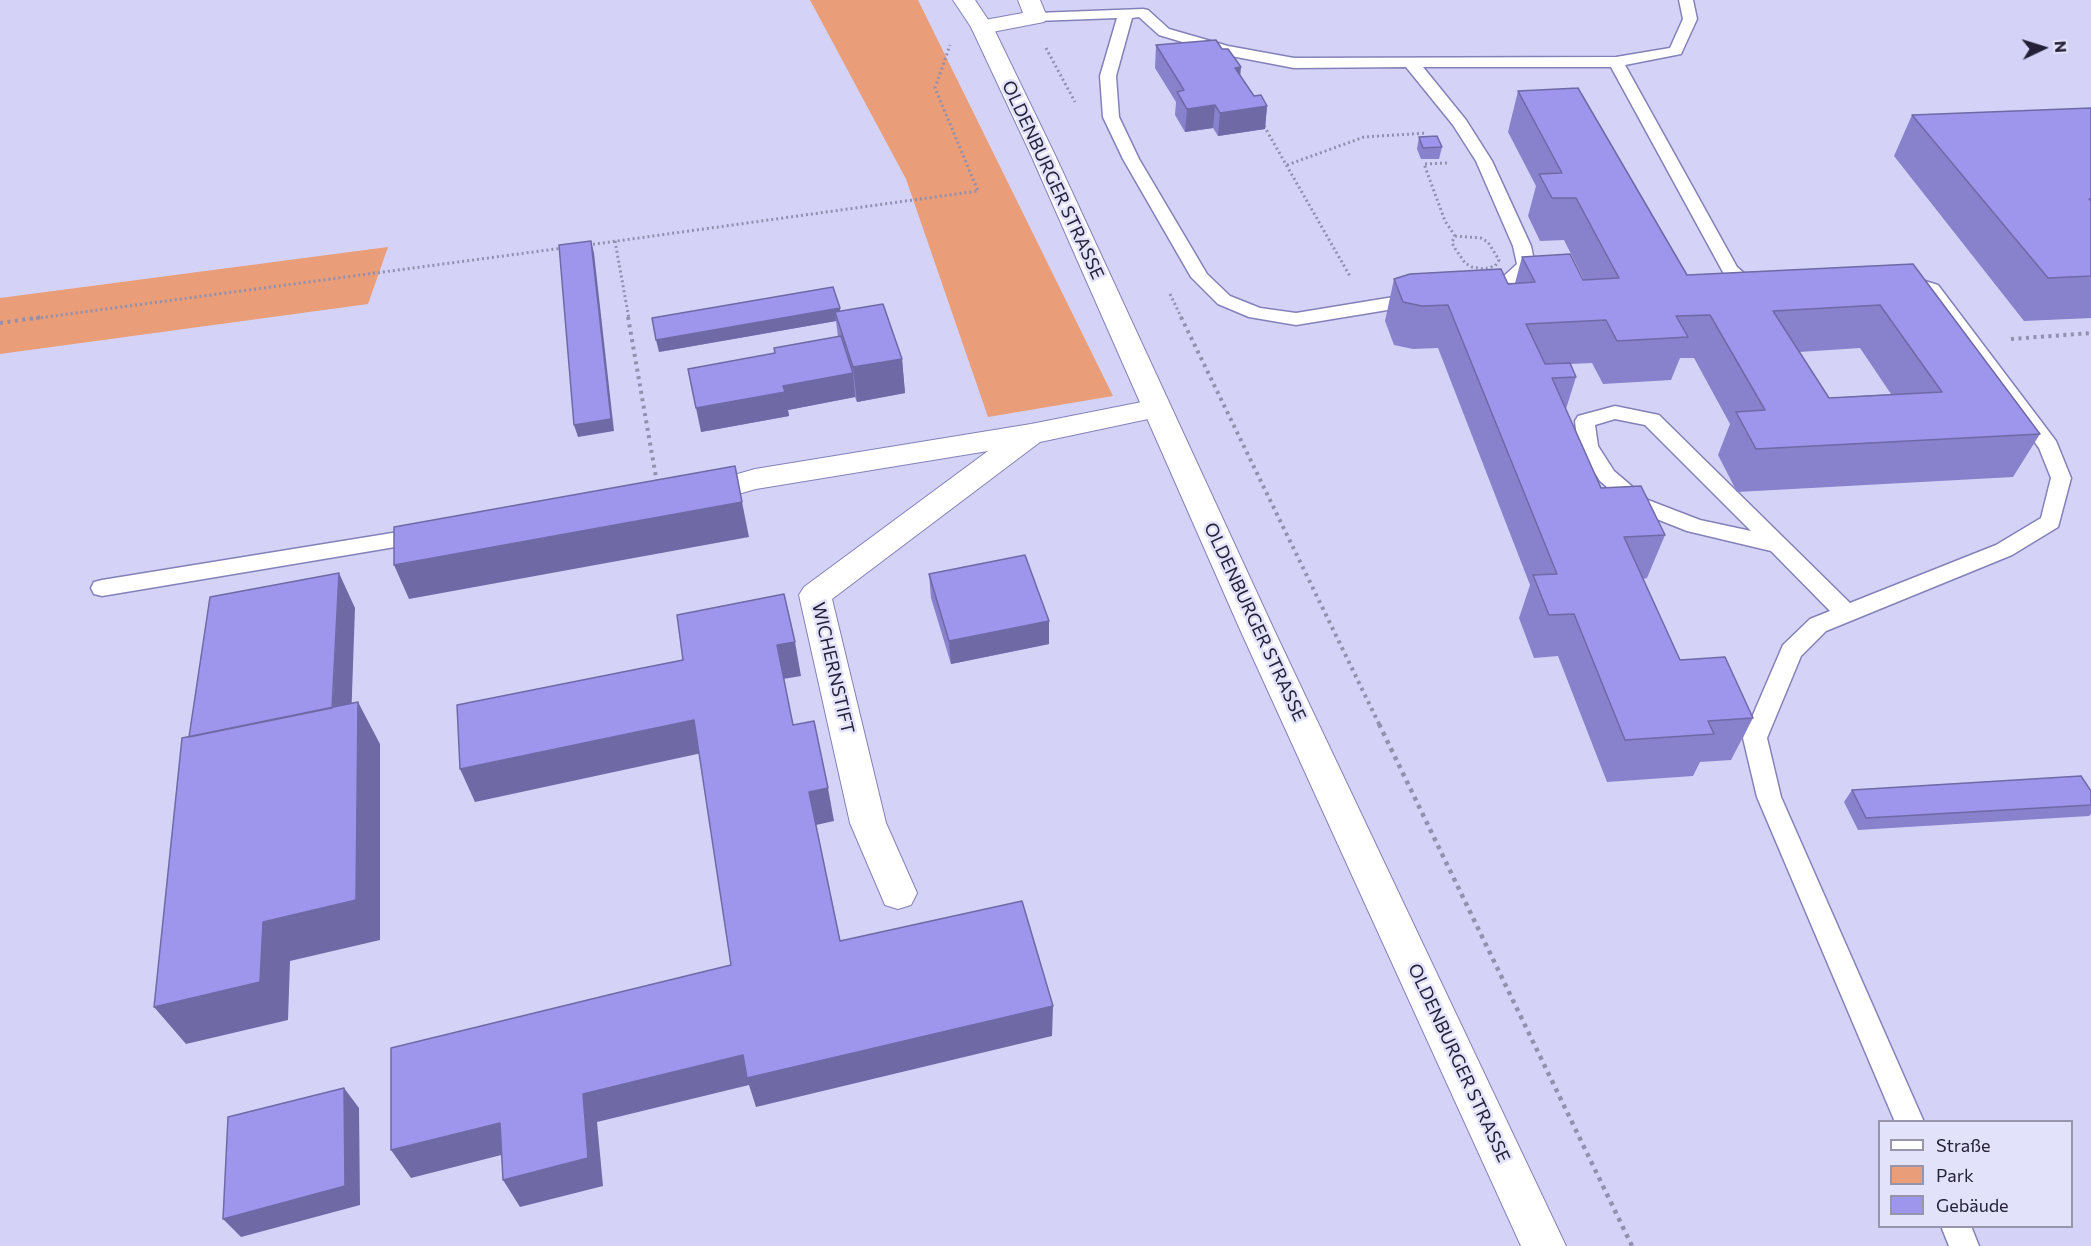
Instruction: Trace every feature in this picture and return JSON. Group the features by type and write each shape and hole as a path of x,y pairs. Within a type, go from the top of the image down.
{"main road":[{"name":"OLDENBURGER STRASSE","path":"964,0 982,27 1053,176 1157,408 1544,1246"},
{"path":"982,27 1033,8"},
{"name":"WICHERNSTIFT","path":"731,486 755,479 1031,434 1157,408"},
{"name":"WICHERNSTIFT","path":"898,893 868,823 815,595 1031,434"}],"lane":[{"path":"1033,8 1137,9 1164,32 1257,57 1294,63 1616,62 1676,51 1690,19 1686,0"},
{"path":"1137,9 1108,76 1111,117 1131,159 1200,277 1224,300 1256,313 1296,319 1435,296"},
{"path":"1616,62 1730,270 1740,279 1779,282"},
{"path":"1411,63 1469,137 1484,161 1522,246 1526,265 1512,279 1457,293"},
{"path":"1881,280 1904,279 1932,289 2049,446 2061,478 2051,522 2004,550 1818,625 1791,651 1755,738 1769,797 1909,1120"},
{"path":"1777,545 1695,526 1641,505 1607,476 1588,446 1585,421 1615,412 1652,420 1846,613"},
{"path":"659,498 731,486"},
{"path":"102,588 439,534"},
{"path":"1956,1228 1964,1246"}],"path":[{"path":"1033,8 1043,43 1079,112"},
{"path":"580,246 978,191 935,88 952,38"},
{"path":"1260,120 1287,165 1305,202 1368,307"},
{"path":"1287,165 1309,154 1364,137 1399,133 1469,137"},
{"path":"1455,236 1445,221 1425,164 1484,161"},
{"path":"1455,236 1481,238 1488,242 1499,260 1495,266 1484,269 1465,263 1452,242 1455,236"},
{"path":"615,241 659,498"},
{"path":"0,323 568,248"},
{"path":"1168,291 1632,1246"},
{"path":"2005,339 2091,333"}],"green space":[{"path":"810,0 918,0 1113,396 988,417 906,179"},
{"path":"388,247 368,304 0,354 0,298"}],"building":[{"path":"1216,40 1222,49 1228,49 1241,67 1235,68 1254,96 1261,95 1267,106 1220,113 1215,105 1187,109 1177,92 1184,90 1156,45"},
{"path":"1578,88 1687,275 1913,264 2040,434 1756,449 1736,412 1765,410 1710,315 1676,316 1688,337 1617,341 1606,320 1526,324 1545,364 1570,363 1576,377 1552,378 1601,488 1641,486 1665,535 1624,537 1680,660 1725,657 1753,718 1708,721 1714,734 1625,740 1574,614 1549,615 1533,575 1557,574 1448,305 1422,306 1403,302 1394,279 1410,274 1501,269 1508,284 1535,282 1522,257 1570,254 1583,280 1619,278 1576,198 1552,198 1539,174 1562,173 1518,91","holes":["1880,305 1942,392 1829,398 1773,311"]},
{"path":"2091,108 2091,199 2089,199 2091,201 2091,276 2048,278 1912,115"},
{"path":"1437,136 1442,147 1423,148 1419,137"},
{"path":"591,241 611,419 574,425 559,245"},
{"path":"833,287 840,308 656,340 652,318"},
{"path":"883,304 902,359 853,367 835,312"},
{"path":"841,336 853,373 783,386 785,392 696,408 688,369 775,353 774,348"},
{"path":"735,466 742,502 394,565 394,527"},
{"path":"1025,555 1049,621 949,641 929,574"},
{"path":"339,573 332,708 189,737 210,597"},
{"path":"784,594 795,642 777,645 793,725 814,721 828,788 809,792 840,941 1022,901 1053,1006 747,1078 743,1055 583,1094 588,1158 503,1180 500,1123 391,1150 391,1048 731,965 694,720 460,769 457,705 683,660 677,615"},
{"path":"358,702 356,900 263,922 260,982 154,1007 182,738"},
{"path":"2081,776 2091,791 2091,805 1866,818 1852,790"},
{"path":"344,1088 345,1186 223,1219 228,1117"}]}
